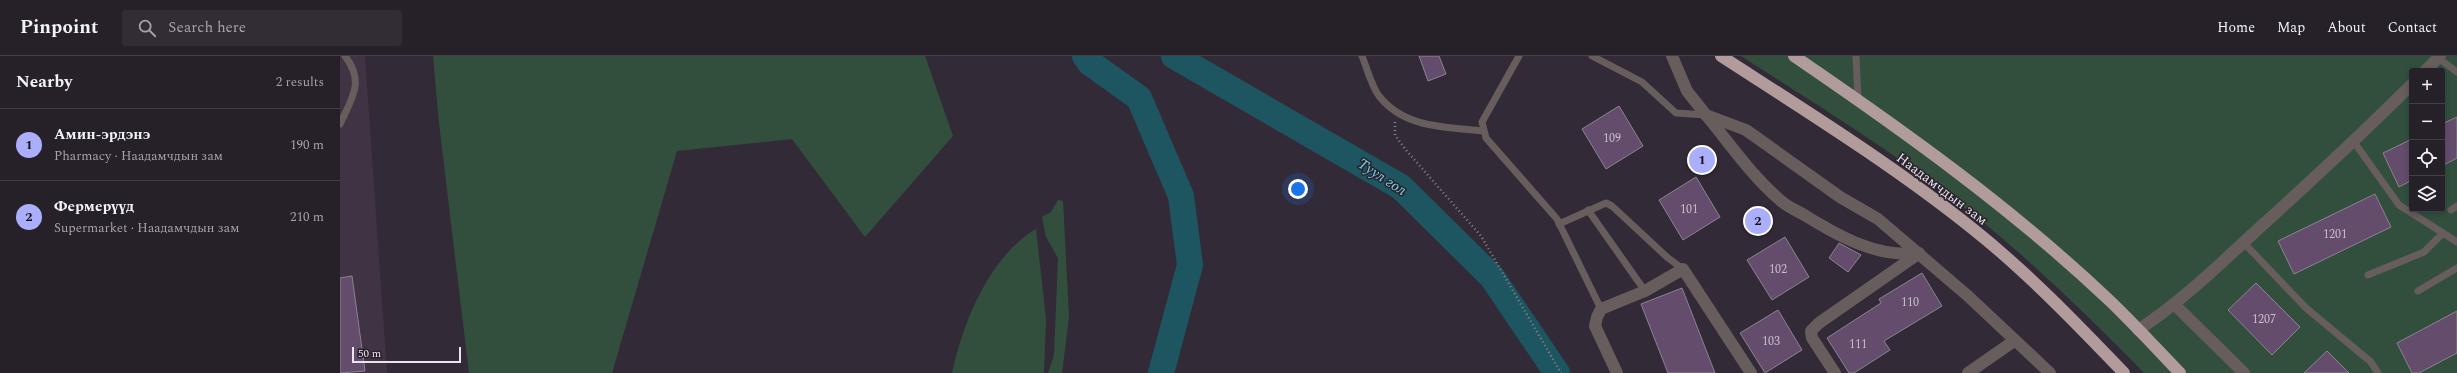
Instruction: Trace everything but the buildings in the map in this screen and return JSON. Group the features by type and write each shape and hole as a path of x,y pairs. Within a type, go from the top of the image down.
{"highway":[{"name":"Наадамчдын зам","path":"1721,56 1846,138 1973,229 2037,286 2124,373"},
{"name":"Наадамчдын зам","path":"1794,56 1858,100 1993,199 2110,301 2180,373"}],"street":[{"path":"1672,56 1687,91 1747,166 1781,201 1840,236 1887,253 1902,255 1919,253"},
{"path":"2428,68 2439,57"},
{"path":"2138,330 2174,304 2244,243 2354,142 2409,87"},
{"path":"1706,115 1746,130 1840,197 1878,219 1919,253 2050,373"},
{"path":"1835,373 1812,338 1812,331 1819,323 1919,253"},
{"path":"1616,373 1595,326 1597,316 1601,308 1645,291 1683,269 1751,373"},
{"path":"2174,304 2244,373"},
{"path":"1968,373 2014,341"}],"lane":[{"path":"340,124 357,86 354,67 345,56"},
{"path":"1362,56 1378,95 1405,119 1435,125 1483,131"},
{"path":"1519,56 1482,122 1483,131 1486,138 1560,224 1601,308"},
{"path":"1592,56 1642,82 1676,113 1706,115"},
{"path":"1856,56 1858,100"},
{"path":"2439,57 2457,72"},
{"path":"2354,142 2399,205 2457,242"},
{"path":"1560,224 1606,203 1612,206 1668,258 1683,269"},
{"path":"1588,210 1645,291"},
{"path":"2368,275 2424,252 2443,233"},
{"path":"2244,243 2306,308 2371,362 2378,373"},
{"path":"2418,291 2457,268"}],"path":[{"path":"1395,110 1395,135 1406,150 1481,236 1561,373"}],"shaded area":[{"path":"340,56 365,56 387,373 340,373"}],"green space":[{"path":"433,56 925,56 953,136 865,237 792,139 677,151 612,373 469,373 439,123"},
{"path":"1741,56 2457,56 2457,373 2144,373 2051,282 1978,218 1901,160"},
{"path":"1058,200 1063,201 1069,317 1062,373 1048,373 1054,355 1058,258 1046,237 1042,217 1051,212"},
{"path":"1036,229 1046,319 1044,373 952,373 963,333 980,292 1005,256 1019,241"}],"waterway":[{"name":"Туул гол","path":"1085,56 1090,63 1139,98 1181,196 1190,265 1161,373"},
{"name":"Туул гол","path":"1174,56 1401,187 1492,277 1557,373"}],"place":[{"name":"Амин-эрдэнэ","path":"1702,160"},
{"name":"Фермерүүд","path":"1758,221"}]}
